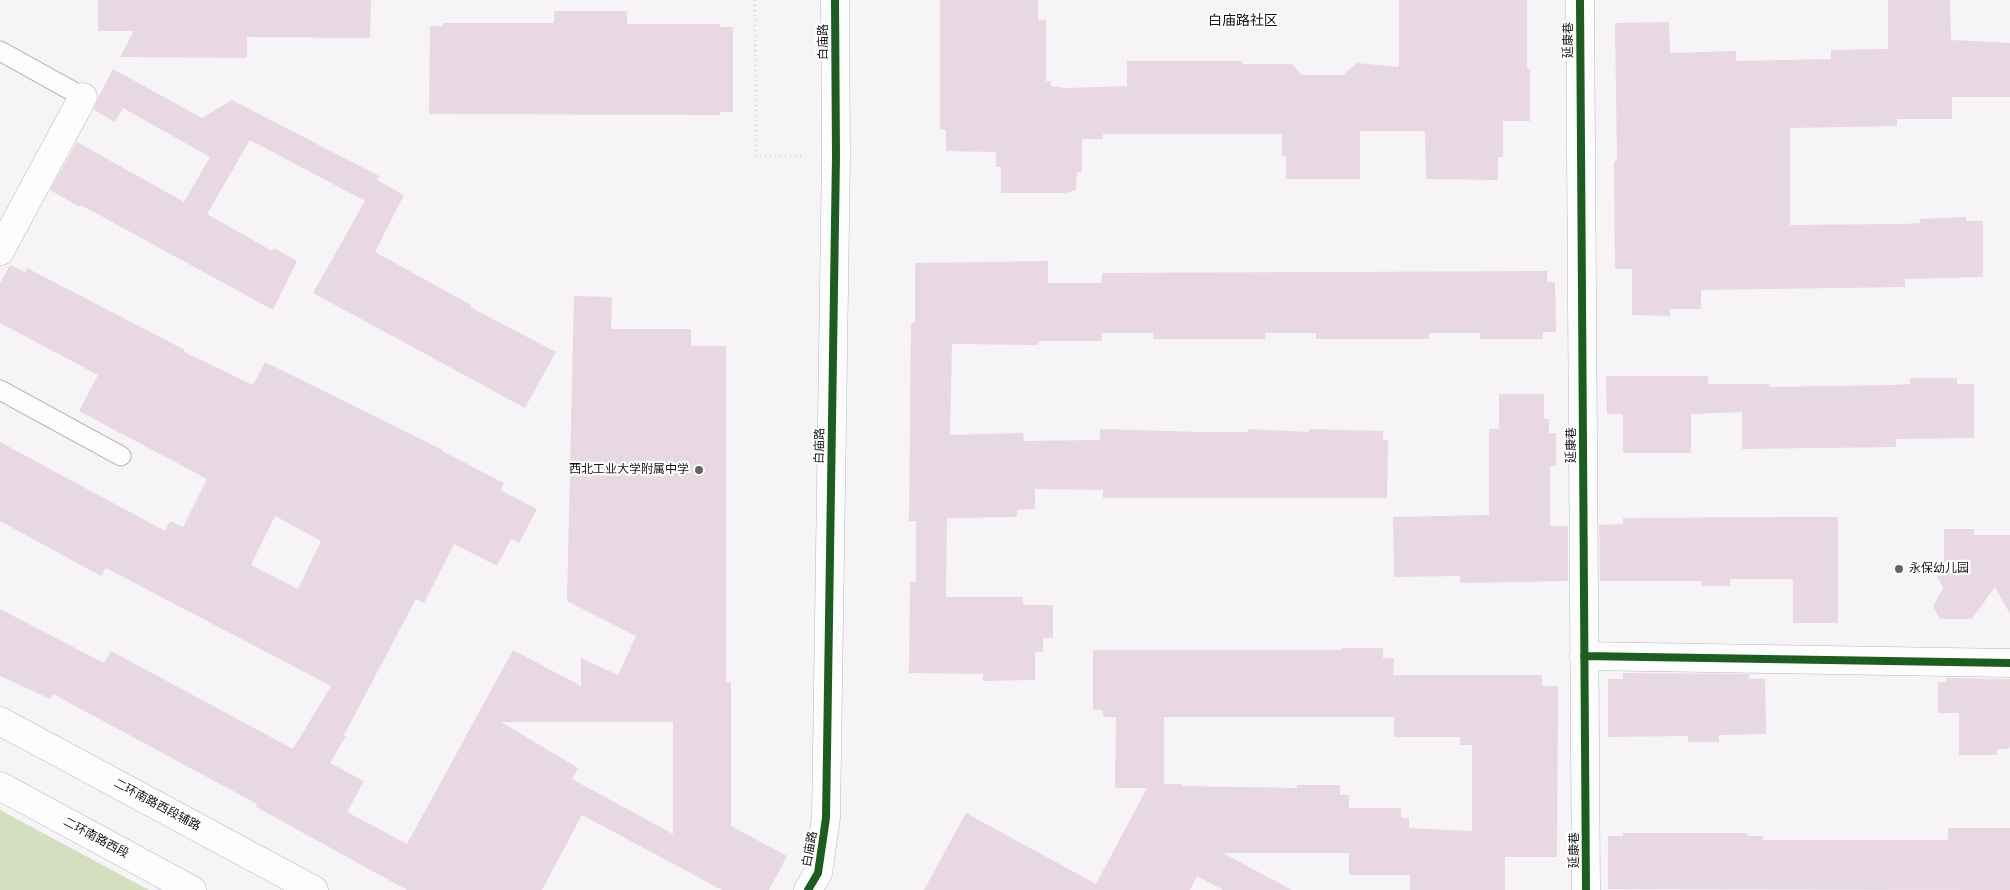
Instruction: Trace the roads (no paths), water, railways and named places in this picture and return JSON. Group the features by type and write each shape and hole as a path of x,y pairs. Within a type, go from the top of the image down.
{"main road":[{"name":"白庙路","path":"808,890 818,872 826,818 836,156 835,0"},
{"name":"延康巷","path":"1580,0 1586,890"},
{"path":"0,251 7,220 83,97"},
{"path":"1584,656 2010,663"},
{"name":"二环南路西段辅路","path":"0,721 314,890"},
{"name":"二环南路西段","path":"0,786 192,890"}],"lane":[{"path":"0,51 83,97"},
{"path":"0,390 121,456"}],"place":[{"name":"西北工业大学附属中学","path":"699,470"},
{"name":"永保幼儿园","path":"1899,569"}],"district":[{"name":"白庙路社区","path":"1243,21"}]}
